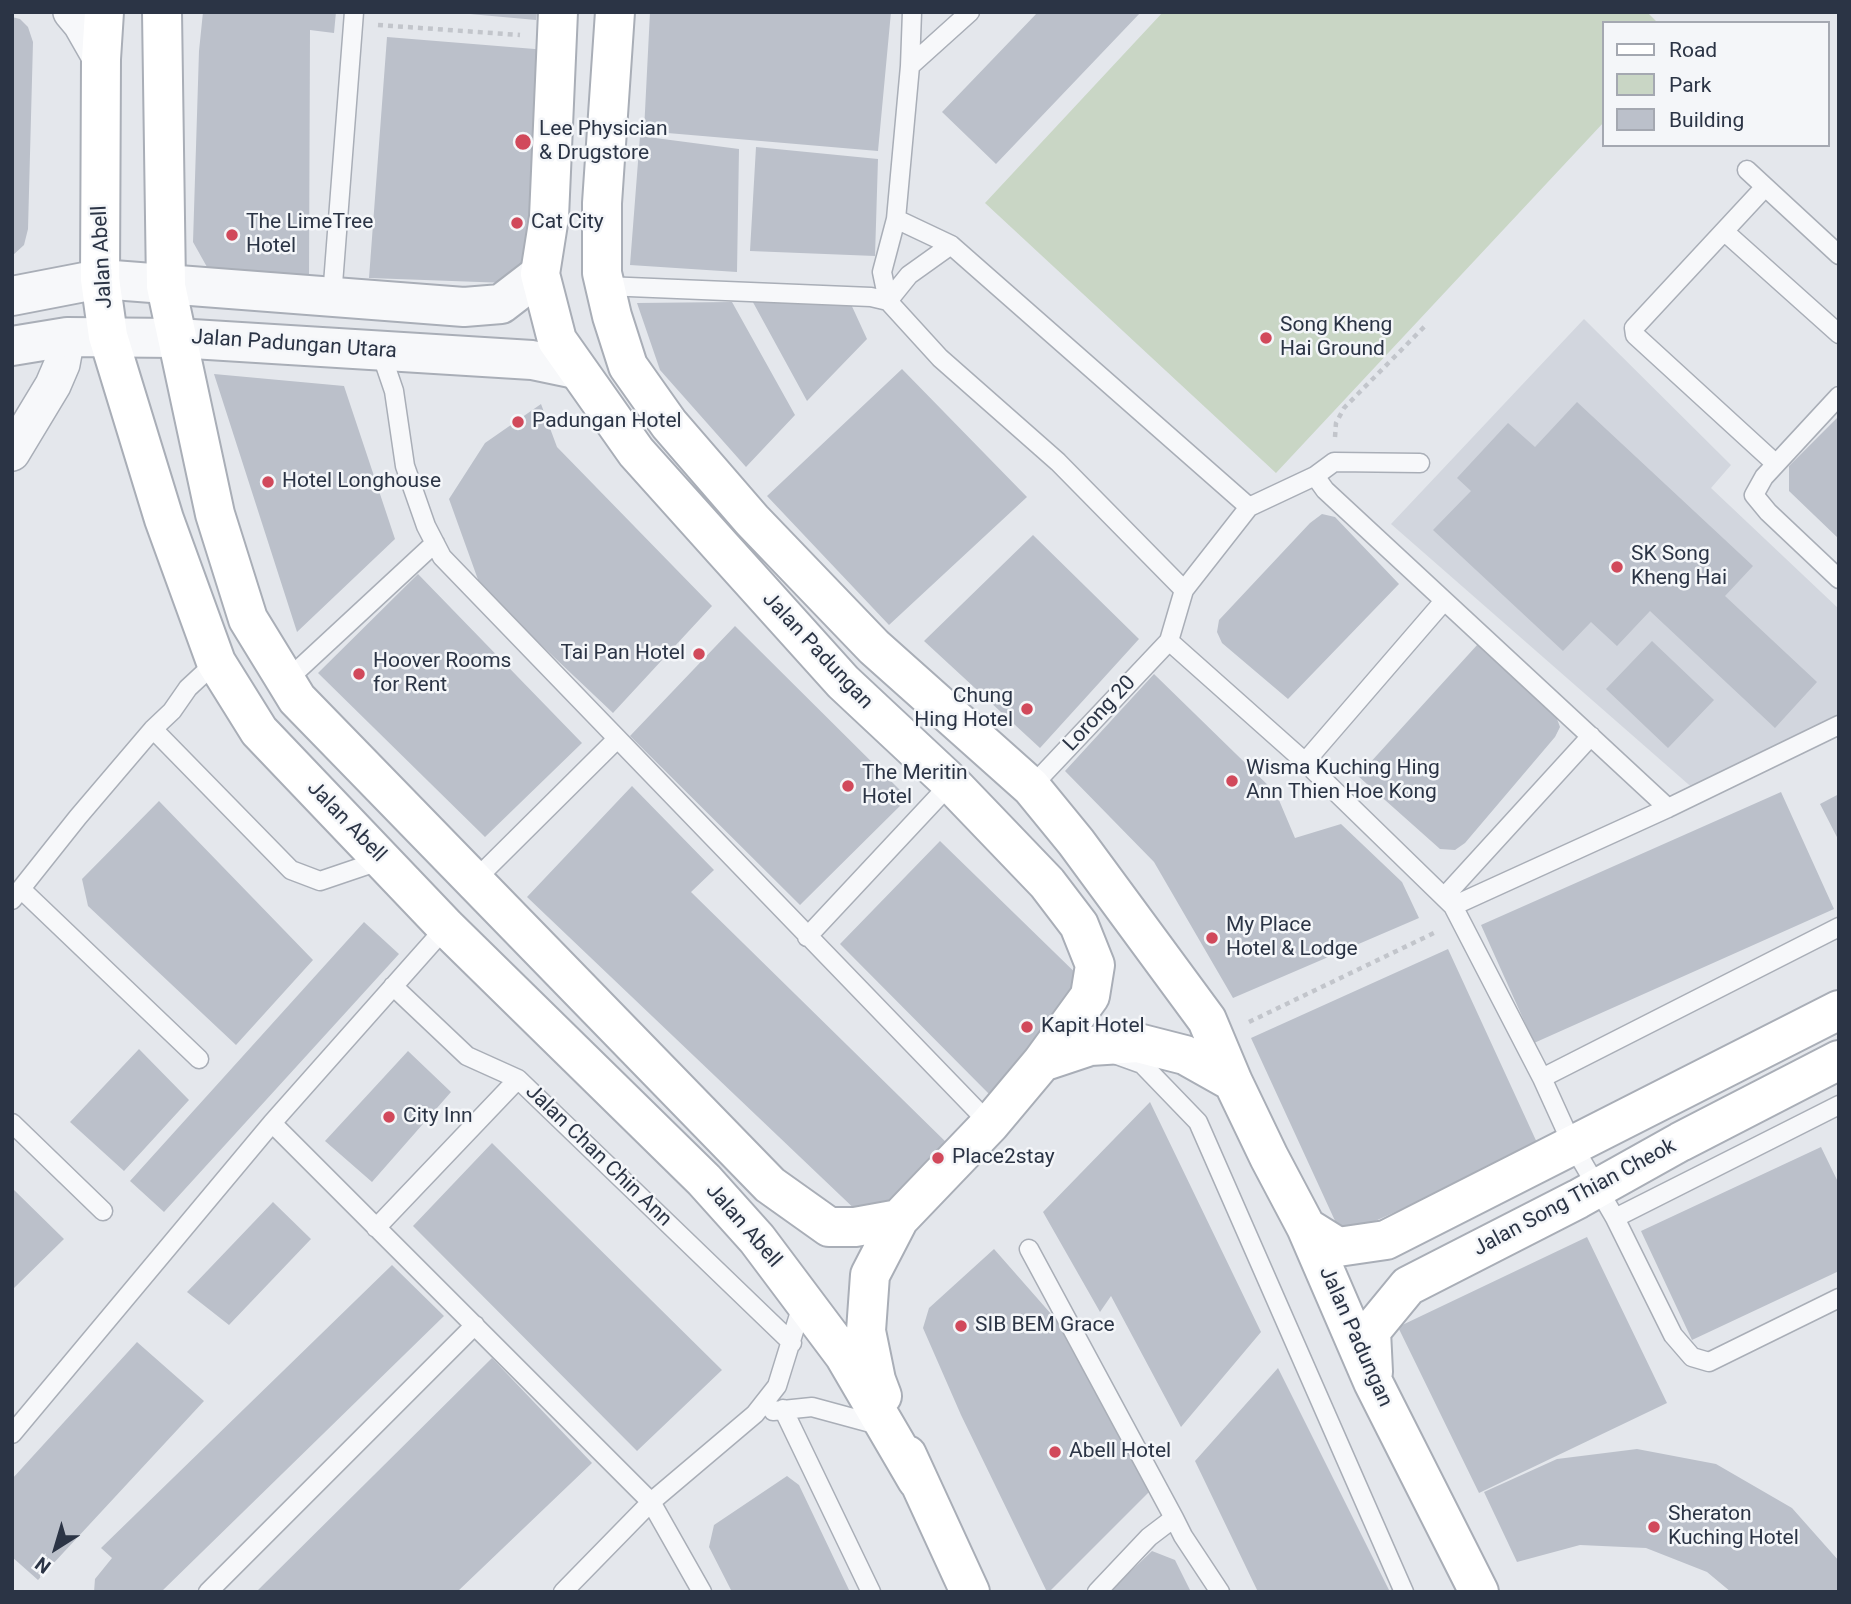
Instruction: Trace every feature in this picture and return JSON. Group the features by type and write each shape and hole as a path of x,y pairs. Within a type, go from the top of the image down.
{"main road":[{"name":"Jalan Abell","path":"104,12 101,60 100,279 108,336 164,519 216,662 259,732 446,927 704,1180 757,1239 844,1355 917,1480"},
{"path":"162,12 166,286 215,514 248,619 297,699 770,1185 829,1227 855,1227 900,1219"},
{"name":"Jalan Padungan","path":"615,12 602,203 602,273 628,366 668,424 752,520 873,648 1031,788 1147,935 1207,1020 1233,1082 1306,1227 1373,1382 1479,1592"},
{"name":"Jalan Padungan","path":"558,25 548,217 540,274 557,340 636,452 843,682 951,783 1048,883 1079,925 1095,964 1090,996 1042,1062"},
{"path":"1306,1227 1338,1247 1386,1240 1839,1010"},
{"path":"1042,1062 1090,1046 1139,1043 1185,1055 1233,1082"},
{"name":"Jalan Song Thian Cheok","path":"1373,1382 1371,1331 1408,1286 1606,1203 1839,1060"},
{"name":"Jalan Abell","path":"970,1592 917,1480 876,1380 866,1331 870,1275 900,1219 990,1124 1042,1062"}],"street":[{"path":"71,12 81,23 101,60"},
{"path":"12,296 100,279 464,307 502,304 540,274"},
{"path":"12,453 24,409 62,364 67,337"},
{"name":"Jalan Padungan Utara","path":"12,346 67,337 176,338 532,360 575,369"}],"lane":[{"path":"912,12 896,219 882,272 888,301 940,358 1058,462 1184,590"},
{"path":"909,66 970,12"},
{"path":"332,297 353,18"},
{"path":"1747,170 1839,255"},
{"path":"1765,187 1634,328 1635,335 1776,464"},
{"path":"896,219 951,245 1249,507"},
{"path":"1725,232 1839,334"},
{"path":"888,301 909,275 951,245"},
{"path":"605,286 871,297 888,301"},
{"path":"380,350 394,391 405,466 426,526 442,557 990,1124"},
{"path":"1839,396 1764,477 1754,495 1768,512 1839,579"},
{"path":"1420,463 1334,462 1315,476 1249,507 1184,590 1169,641 1304,762 1452,908 1673,1335 1692,1357 1709,1362 1839,1298"},
{"path":"1315,476 1325,490 1668,807"},
{"path":"286,681 435,543"},
{"path":"1304,762 1444,601"},
{"name":"Lorong 20","path":"1031,788 1169,641"},
{"path":"199,1059 17,895 78,817 153,729 172,712 188,688 216,662"},
{"path":"1452,908 1839,724"},
{"path":"153,729 291,870 320,881 382,860"},
{"path":"1452,908 1591,736"},
{"path":"475,880 617,739"},
{"path":"807,937 951,783"},
{"path":"12,1434 272,1124 446,927"},
{"path":"1542,1078 1839,927"},
{"name":"Jalan Chan Chin Ann","path":"393,986 467,1056 518,1079 792,1343"},
{"path":"1090,1046 1142,1064 1198,1122 1404,1592"},
{"path":"376,1228 518,1079"},
{"path":"1606,1203 1839,1105"},
{"path":"12,1123 103,1211"},
{"path":"272,1124 651,1502 702,1592"},
{"path":"1028,1249 1182,1535 1220,1592"},
{"path":"563,1592 651,1502 755,1414 777,1386 804,1300"},
{"path":"208,1592 475,1325"},
{"path":"755,1414 812,1407 886,1427"},
{"path":"783,1409 871,1592"},
{"path":"1097,1592 1149,1537 1174,1518"}],"path":[{"path":"353,18 558,25"},
{"path":"1334,462 1336,423 1343,408 1426,325"},
{"path":"1215,1039 1452,908"}],"shaded area":[{"name":"SK Song Kheng Hai","path":"1584,319 1731,465 1711,488 1839,609 1839,720 1696,791 1391,524"}],"green space":[{"name":"Song Kheng Hai Ground","path":"1163,12 1647,12 1656,21 1602,21 1602,124 1276,473 985,203"}],"building":[{"path":"203,12 336,12 334,33 310,30 309,277 227,279 207,267 193,242 199,51"},
{"path":"537,12 536,20 470,14"},
{"path":"650,12 891,12 878,151 644,131"},
{"path":"1038,12 1141,12 996,164 942,112"},
{"path":"12,17 20,19 28,27 33,42 28,229 24,245 12,256"},
{"path":"387,37 547,50 526,271 507,283 369,278"},
{"path":"640,136 739,149 737,272 630,265"},
{"path":"756,147 878,159 875,256 750,251"},
{"path":"749,295 850,302 867,339 807,401"},
{"path":"732,302 795,415 746,467 660,370 637,303"},
{"path":"902,369 1027,497 889,625 767,496"},
{"path":"214,374 344,386 395,539 297,632"},
{"path":"1577,402 1753,566 1725,596 1817,682 1775,728 1650,611 1617,646 1591,622 1563,651 1433,530 1471,491 1457,478 1508,423 1535,447"},
{"path":"541,404 557,447 712,606 613,713 481,588 449,499 485,443"},
{"path":"1839,416 1839,539 1789,491 1789,466"},
{"path":"1322,514 1335,517 1399,584 1288,699 1222,643 1217,632 1219,620 1310,523"},
{"path":"1033,535 1139,639 1040,748 924,641"},
{"path":"418,574 582,743 485,837 318,673"},
{"path":"735,626 908,798 800,905 630,736"},
{"path":"1652,641 1714,700 1668,748 1606,689"},
{"path":"1478,644 1556,716 1560,727 1555,737 1465,843 1455,850 1440,849 1358,776"},
{"path":"1154,674 1276,793 1295,838 1341,824 1402,882 1419,918 1233,998 1154,862 1065,771"},
{"path":"632,786 714,870 691,892 951,1147 889,1213 862,1216 527,897"},
{"path":"1781,792 1834,909 1534,1043 1481,925"},
{"path":"1839,794 1839,841 1820,804"},
{"path":"159,801 313,960 236,1045 88,906 82,879"},
{"path":"940,841 1091,988 992,1097 840,944"},
{"path":"364,922 399,954 164,1212 130,1181"},
{"path":"1448,949 1539,1147 1342,1236 1251,1038"},
{"path":"139,1049 189,1100 124,1171 70,1122"},
{"name":"City Inn","path":"408,1051 451,1092 372,1182 325,1141"},
{"path":"1150,1102 1261,1332 1181,1427 1111,1296 1100,1312 1043,1212"},
{"path":"492,1143 722,1370 637,1451 413,1226"},
{"path":"1821,1147 1839,1184 1839,1271 1692,1340 1641,1231"},
{"path":"12,1188 64,1239 12,1290"},
{"path":"273,1202 311,1239 229,1325 187,1292"},
{"path":"1587,1237 1667,1403 1479,1493 1398,1327"},
{"name":"Abell Hotel","path":"994,1249 1059,1323 1152,1489 1049,1592 961,1415 923,1328 929,1308"},
{"path":"392,1265 444,1316 161,1592 94,1592 95,1579 112,1558 101,1548"},
{"path":"137,1342 204,1401 38,1580 12,1557 12,1479"},
{"path":"492,1358 592,1463 457,1592 256,1592"},
{"path":"1278,1368 1390,1592 1258,1592 1195,1461"},
{"name":"Sheraton Kuching Hotel","path":"1637,1449 1716,1464 1792,1508 1839,1561 1839,1592 1731,1592 1707,1572 1646,1548 1580,1545 1517,1562 1484,1492 1557,1459"},
{"path":"787,1476 799,1485 850,1592 732,1592 709,1547 714,1525"},
{"path":"1152,1551 1175,1560 1191,1592 1109,1592"}],"place":[{"name":"Lee Physician & Drugstore","path":"523,142"},
{"name":"Cat City","path":"517,223"},
{"name":"The LimeTree Hotel","path":"232,235"},
{"name":"Song Kheng Hai Ground","path":"1266,338"},
{"name":"Padungan Hotel","path":"518,422"},
{"name":"Hotel Longhouse","path":"268,482"},
{"name":"SK Song Kheng Hai","path":"1617,567"},
{"name":"Tai Pan Hotel","path":"699,654"},
{"name":"Hoover Rooms for Rent","path":"359,674"},
{"name":"Chung Hing Hotel","path":"1027,709"},
{"name":"Wisma Kuching Hing Ann Thien Hoe Kong","path":"1232,781"},
{"name":"The Meritin Hotel","path":"848,786"},
{"name":"My Place Hotel & Lodge","path":"1212,938"},
{"name":"Kapit Hotel","path":"1027,1027"},
{"name":"City Inn","path":"389,1117"},
{"name":"Place2stay","path":"938,1158"},
{"name":"SIB BEM Grace","path":"961,1326"},
{"name":"Abell Hotel","path":"1055,1452"},
{"name":"Sheraton Kuching Hotel","path":"1654,1527"}]}
